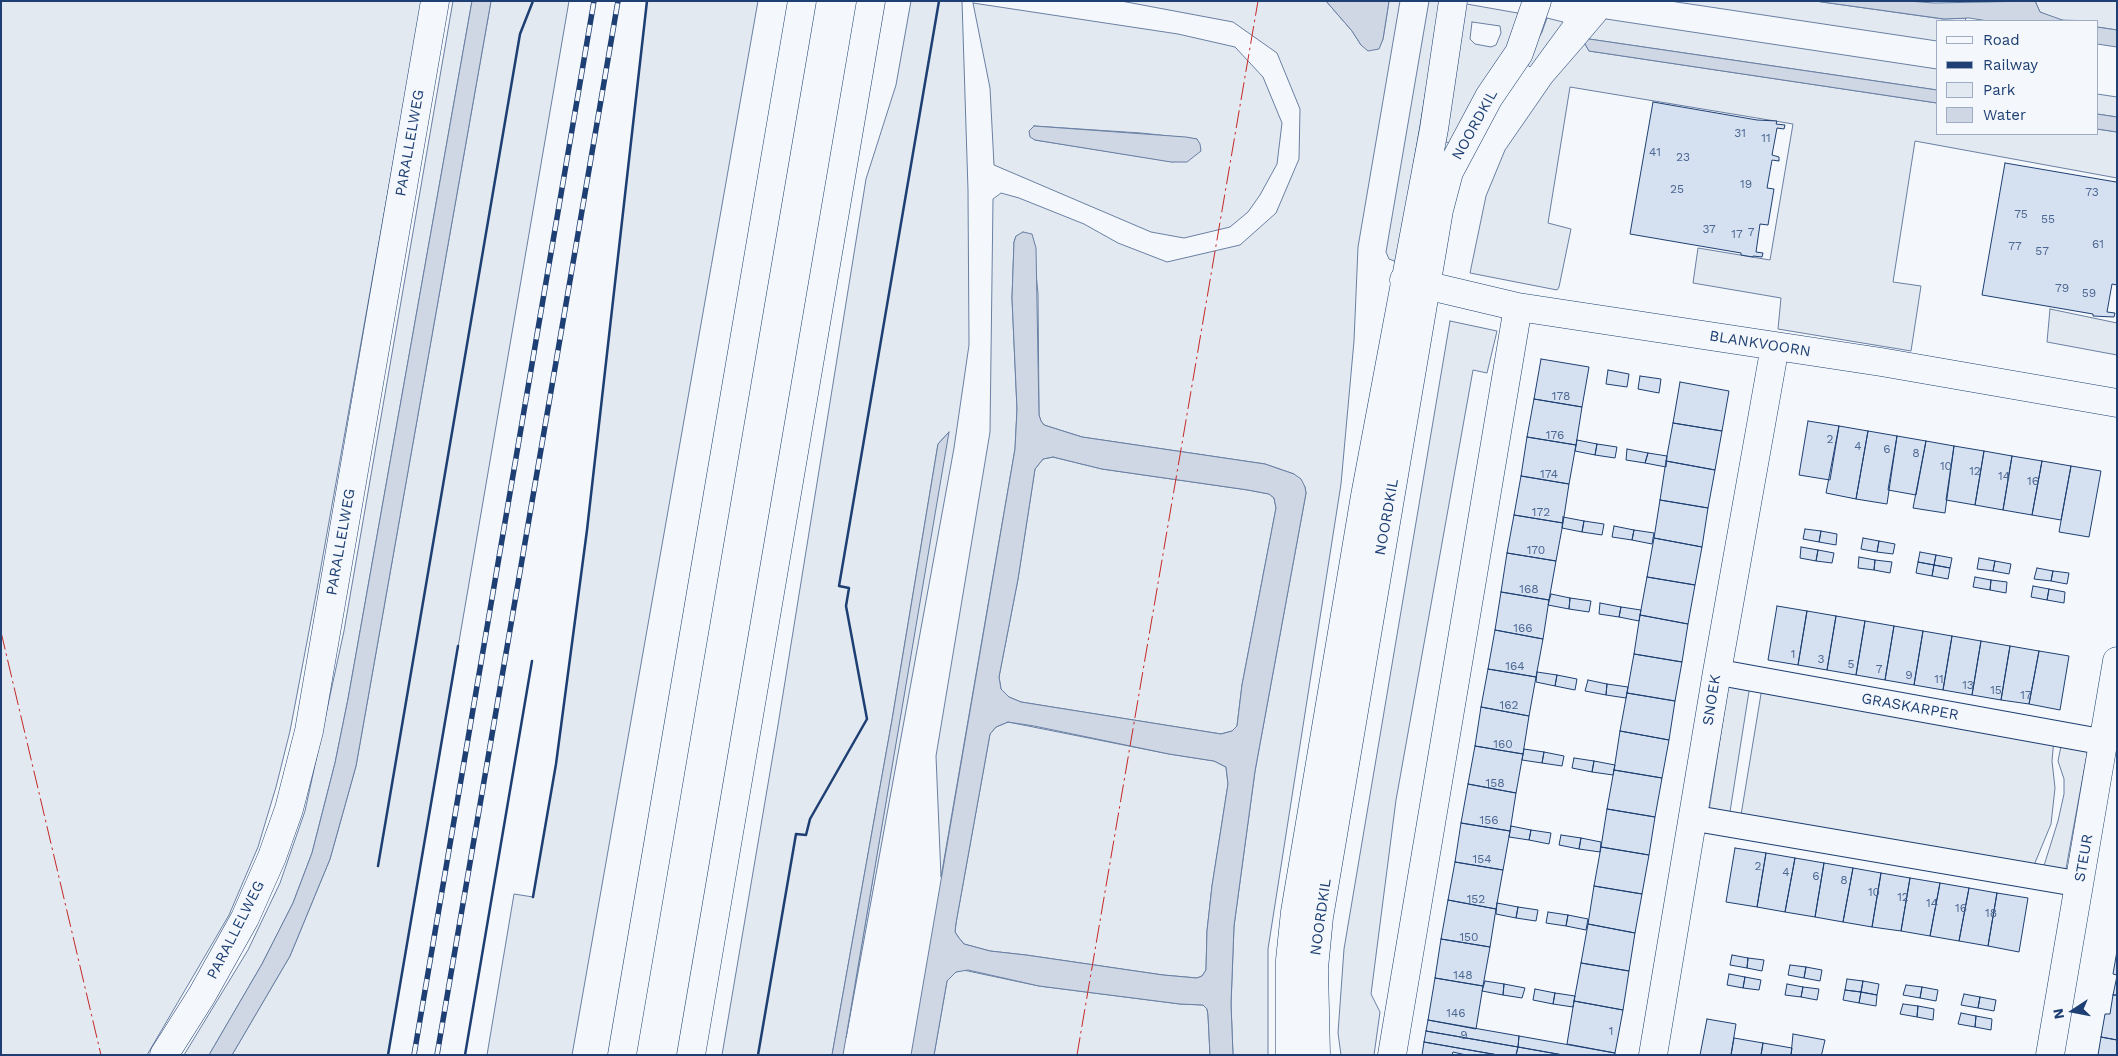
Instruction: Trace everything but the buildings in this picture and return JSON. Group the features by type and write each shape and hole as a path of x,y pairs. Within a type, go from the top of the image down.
{"main road":[{"name":"PARALLELWEG","path":"164,1055 202,995 245,918 272,857 289,809 309,732 435,1"},
{"path":"622,1055 802,1"},
{"path":"691,1055 871,1"},
{"name":"NOORDKIL","path":"1316,1055 1314,968 1319,917 1415,283 1434,129 1453,1"},
{"name":"NOORDKIL","path":"1290,1055 1290,960 1295,912 1365,496 1415,283 1439,210 1449,172 1488,97 1519,53 1537,1"},
{"name":"BLANKVOORN","path":"1415,283 1518,307 1881,362 2117,403"},
{"path":"1392,1055 1518,307"},
{"name":"SNOEK","path":"1653,1055 1717,672 1775,346"},
{"name":"STEUR","path":"2050,1055 2117,660"}],"street":[{"name":"GRASKARPER","path":"1717,672 2103,742"},
{"path":"1693,818 2079,884"}],"green space":[{"path":"1,1 422,1 317,589 290,731 276,787 258,847 229,915 147,1055 1,1055"},
{"path":"453,1 472,1 335,763 312,853 293,903 262,964 209,1055 184,1055 248,950 280,883 305,811 344,631"},
{"path":"491,1 569,1 388,1055 232,1055 290,956 330,859 356,766"},
{"path":"647,1 758,1 572,1055 487,1055 514,894 533,897 556,764 587,530"},
{"path":"911,1 962,1 968,190 969,345 954,448 846,1038 948,433 938,444 892,720 832,1055 722,1055 778,725 866,179 896,85"},
{"path":"1121,1 1326,1 1352,31 1361,45 1379,48 1383,39 1389,1 1400,1 1358,247 1354,341 1341,484 1268,949 1268,1055 1233,1055 1231,1004 1234,926 1255,771 1306,493 1305,487 1294,474 1265,464 1082,437 1044,425 1039,415 1038,293 1036,274 1016,236 1014,242 1012,298 1017,409 1015,449 941,877 936,756 990,432 993,199 1001,193 1019,198 1084,224 1118,243 1167,262 1240,245 1276,213 1299,159 1300,109 1277,53 1233,22"},
{"path":"1429,1 1441,1 1397,262 1389,259 1386,252"},
{"path":"1670,1 1815,1 1943,19 1966,18 1965,20 1936,20 1936,41"},
{"path":"2035,1 2117,1 2117,30 2098,27 2098,20 2058,20 2040,12"},
{"path":"973,3 1178,34 1235,47 1263,77 1282,123 1277,164 1248,212 1230,227 1184,238 1151,232 994,165 990,88","holes":["1034,126 1141,133 1197,139 1174,162 1035,140"]},
{"path":"1461,3 1523,14 1516,37 1449,143 1438,140","holes":["1472,22 1500,26 1501,33 1496,45 1491,47 1475,44 1470,39"]},
{"path":"1547,18 1563,22 1530,67 1525,63 1542,32"},
{"path":"1606,19 1936,69 1936,90 1589,39"},
{"path":"1585,44 1589,51 1936,103 1936,135 2098,135 2098,129 2117,132 2117,178 1915,141 1893,282 1921,286 1911,351 1778,329 1781,298 1693,283 1698,248 1770,260 1793,124 1570,87 1548,223 1571,229 1559,287 1557,290 1470,273 1486,196 1505,150 1552,82"},
{"path":"2098,94 2117,97 2117,117 2098,114"},
{"path":"2050,309 2117,323 2117,355 2047,342"},
{"path":"1450,321 1497,331 1487,373 1473,370 1396,800 1371,994 1380,1012 1374,1055 1341,1055 1338,1033 1344,949"},
{"path":"1053,457 1102,469 1248,490 1269,494 1274,498 1276,508 1242,685 1237,726 1232,731 1221,734 1021,702 1009,697 1001,689 999,677 1018,579 1035,469 1043,459"},
{"path":"1732,680 1750,685 1729,818 1709,811 1728,687"},
{"path":"1762,688 2054,738 2052,761 2055,788 2051,824 2032,870 1740,821"},
{"path":"1008,722 1214,761 1226,767 1228,784 1212,886 1207,931 1206,970 1202,976 1197,978 1163,975 990,951 964,944 959,938 955,932 956,923 990,734 996,727"},
{"path":"2062,741 2089,743 2065,874 2042,872 2058,821 2064,794 2064,779 2058,761"},
{"path":"963,970 1039,986 1180,1004 1203,1005 1207,1009 1208,1015 1210,1055 934,1055 947,981 956,972"}],"water":[{"path":"472,1 491,1 356,766 330,859 290,956 232,1055 209,1055 262,964 293,903 312,853 335,763"},
{"path":"1326,1 1389,1 1383,39 1379,49 1368,51 1361,45 1352,31"},
{"path":"1815,1 1908,1 1934,3 2035,1 2040,12 2062,20 1944,19"},
{"path":"2098,27 2117,30 2117,47 2098,44"},
{"path":"1589,39 1936,90 1936,103 1589,51 1585,44"},
{"path":"2098,114 2117,117 2117,132 2098,129"},
{"path":"1034,126 1186,137 1197,139 1201,151 1187,162 1171,162 1035,140 1030,137 1029,131"},
{"path":"1023,232 1032,234 1036,248 1039,415 1044,425 1082,437 1265,464 1294,474 1301,479 1305,487 1306,493 1255,771 1234,926 1231,1004 1233,1055 1210,1055 1208,1015 1207,1009 1203,1005 1180,1004 1039,986 968,970 956,972 947,981 934,1055 911,1055 1015,449 1017,409 1012,298 1014,242 1016,236","holes":["1053,457 1102,469 1248,490 1269,494 1274,498 1276,508 1242,685 1237,726 1232,731 1221,734 1021,702 1009,697 1001,689 999,677 1018,579 1035,469 1043,459","1008,722 1214,761 1226,767 1228,784 1212,886 1207,931 1206,970 1202,976 1197,978 1163,975 990,951 964,944 959,938 955,932 956,923 990,734 996,727"]},
{"path":"949,432 843,1055 832,1055 892,720 938,444"}],"railway":[{"path":"414,1055 594,1"},
{"path":"437,1055 618,1"}],"wall":[{"path":"378,866 520,34 533,1"},
{"path":"533,897 556,764 587,530 647,1"},
{"path":"758,1055 796,834 806,835 810,819 867,719 846,606 849,588 839,586 939,1"},
{"path":"388,1055 458,646"},
{"path":"465,1055 532,661"}],"power":[{"path":"1077,1055 1258,1"},
{"path":"1,632 101,1055"}]}
